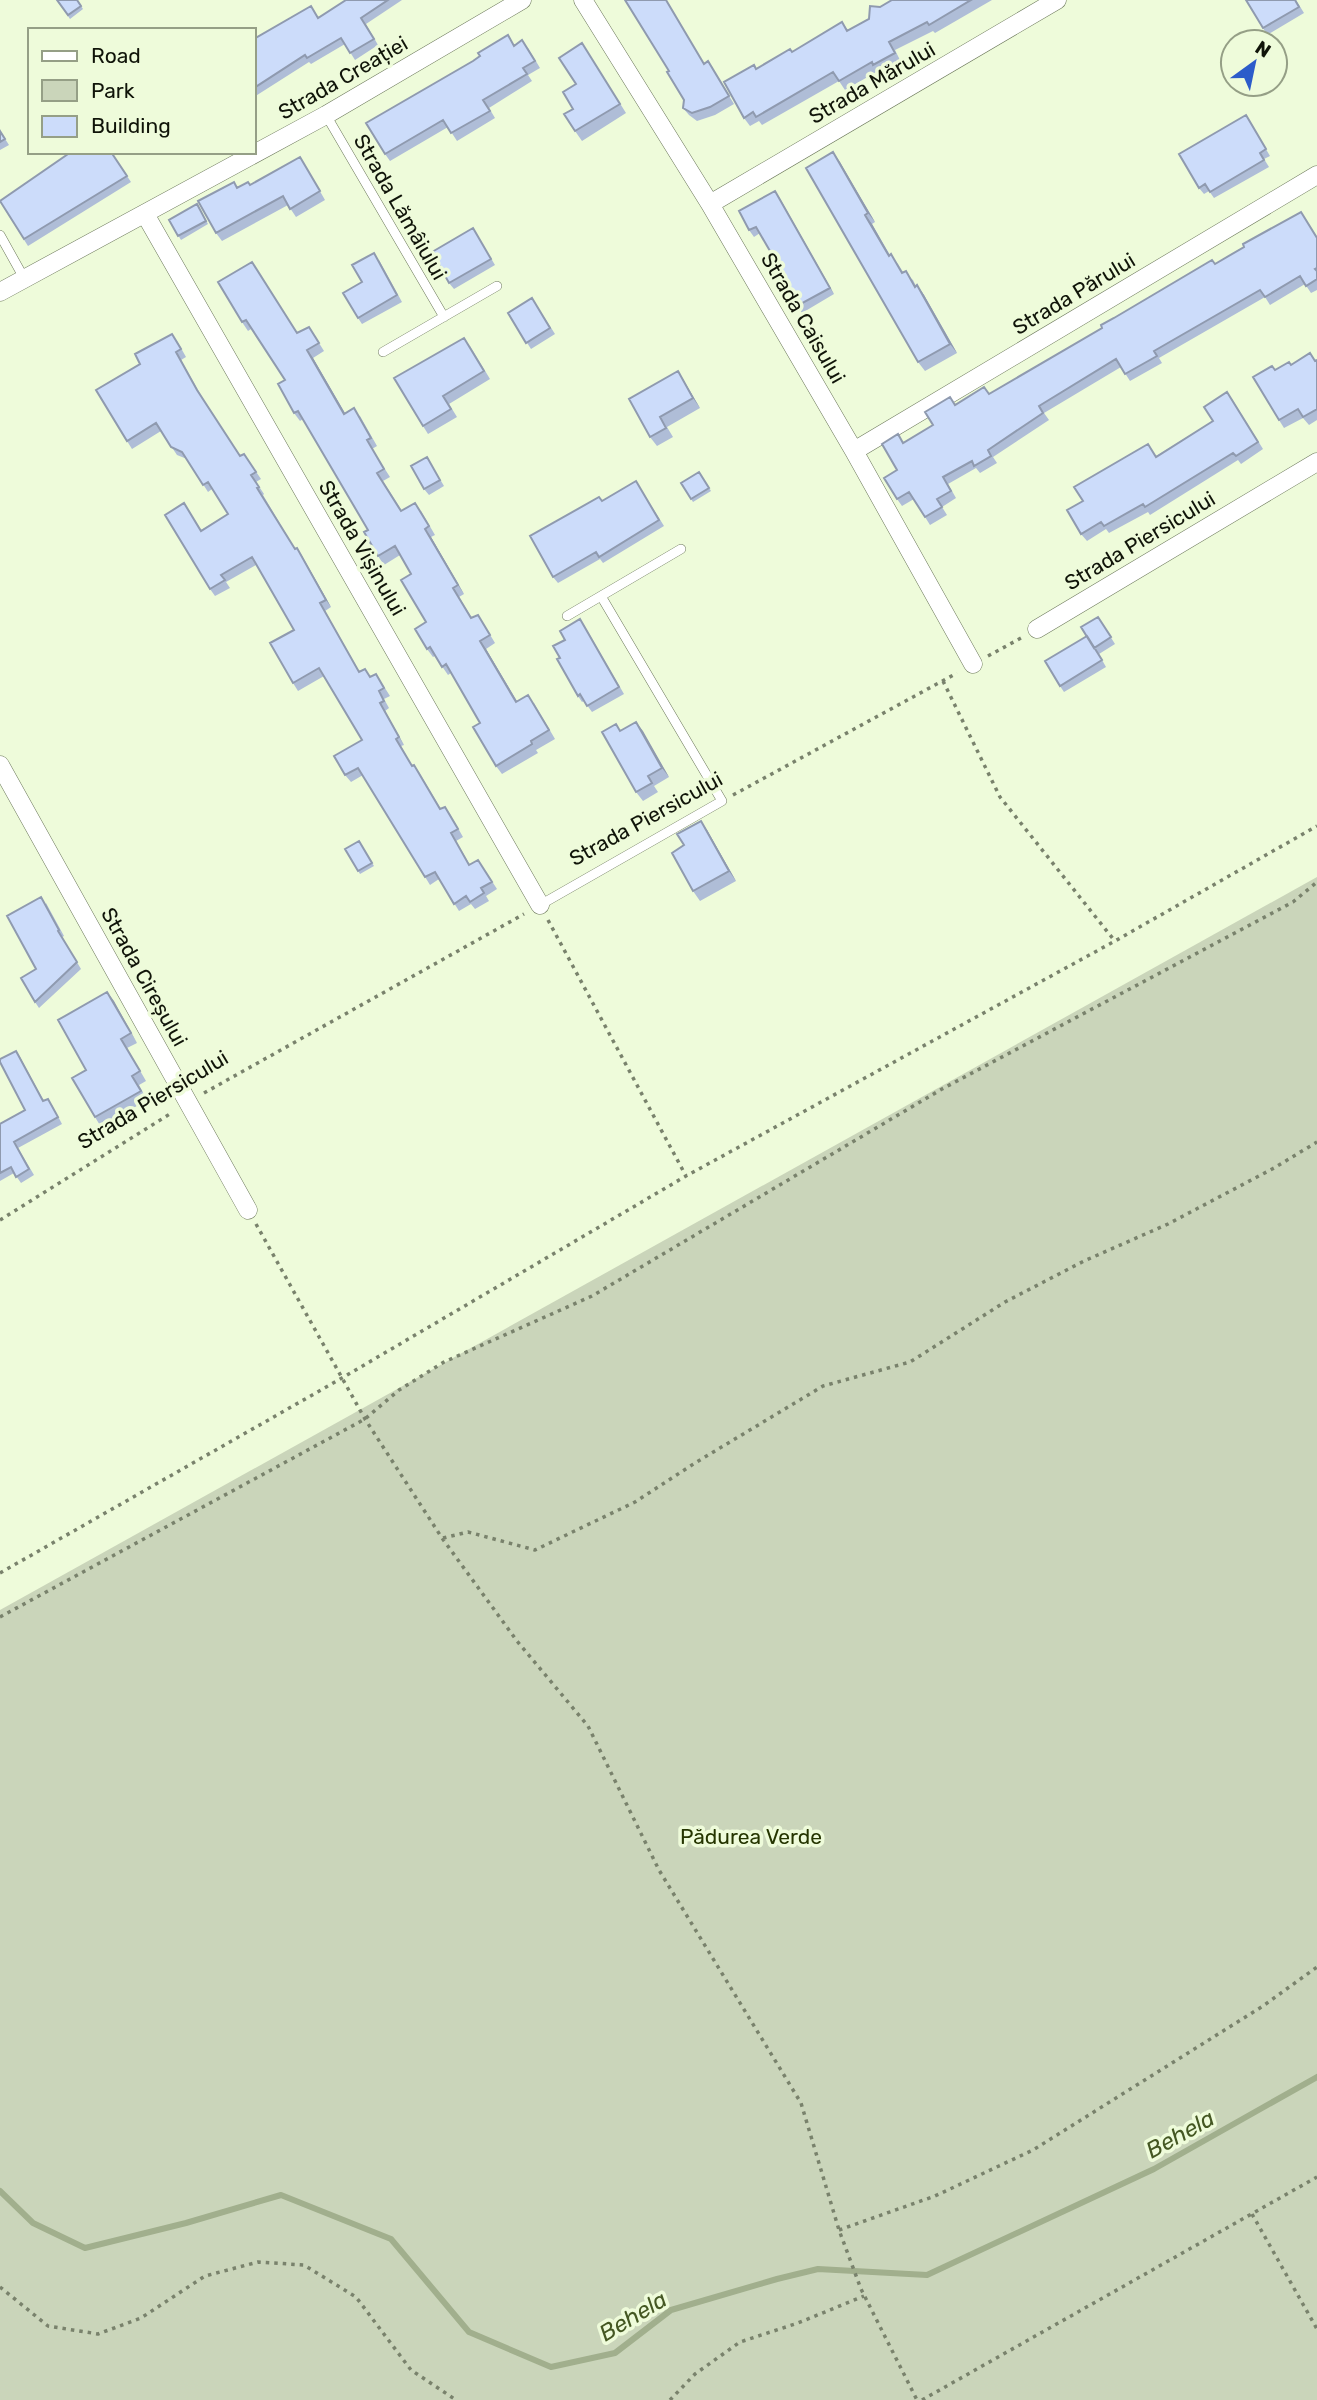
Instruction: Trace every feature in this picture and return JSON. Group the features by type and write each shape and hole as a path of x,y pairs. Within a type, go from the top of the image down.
{"street":[{"name":"Strada Creației","path":"256,153 522,0"},
{"name":"Strada Caisului","path":"583,0 710,204 854,451 973,664"},
{"name":"Strada Mărului","path":"710,204 1057,0"},
{"name":"Strada Creației","path":"0,292 255,154"},
{"name":"Strada Părului","path":"854,451 1317,175"},
{"name":"Strada Vișinului","path":"145,214 540,905"},
{"name":"Strada Piersicului","path":"1037,629 1317,462"},
{"name":"Strada Cireșului","path":"0,765 248,1210"}],"lane":[{"name":"Strada Lămâiului","path":"326,115 444,317"},
{"path":"0,235 24,278"},
{"path":"383,352 496,286"},
{"path":"567,616 681,549"},
{"path":"601,596 722,801"},
{"name":"Strada Piersicului","path":"540,905 722,801"}],"path":[{"name":"Strada Piersicului","path":"722,801 1037,629"},
{"path":"943,681 1000,797 1115,941"},
{"path":"0,1573 342,1378 686,1176 1115,941 1317,826"},
{"path":"0,1617 365,1419 399,1390 444,1362 592,1296 942,1088 1293,902 1317,882"},
{"name":"Strada Piersicului","path":"0,1220 188,1102 540,905"},
{"path":"540,905 686,1176"},
{"path":"442,1538 468,1532 535,1550 635,1502 823,1386 910,1362 1005,1302 1084,1261 1168,1224 1317,1142"},
{"path":"248,1210 365,1419 442,1538 517,1641 588,1726 659,1870 801,2103 839,2231 864,2297 920,2400 1317,2177"},
{"path":"839,2231 935,2196 1033,2150 1263,2006 1317,1967"},
{"path":"1252,2214 1317,2329"},
{"path":"0,2287 48,2326 98,2334 141,2318 205,2276 258,2262 304,2265 356,2297 411,2370 456,2400"},
{"path":"670,2400 695,2374 740,2342 864,2297"}],"green space":[{"name":"Pădurea Verde","path":"1317,877 1317,2400 0,2400 0,1610"}],"building":[{"path":"57,0 77,0 81,6 68,15"},
{"path":"346,0 388,0 361,18 374,39 350,53 341,38 307,58 305,55 256,87 256,38 311,6 318,18"},
{"path":"625,0 666,0 704,64 708,61 729,96 692,113 683,108 684,100 667,72 669,71"},
{"path":"892,0 971,0 929,25 927,22 889,42 895,53 873,65 872,62 839,81 833,72 756,117 753,112 744,118 724,82 754,65 756,69 790,49 792,52 842,22 847,31 869,19 870,6 880,7"},
{"path":"1246,0 1295,0 1299,7 1263,28"},
{"path":"508,35 514,46 522,40 535,61 523,68 527,74 483,100 490,111 451,133 443,120 385,154 366,123 473,61 480,56 478,53"},
{"path":"582,43 620,104 575,131 564,114 573,109 563,92 576,84 559,58"},
{"path":"1246,115 1266,149 1260,153 1264,160 1210,192 1205,184 1199,188 1179,154"},
{"path":"833,152 889,256 891,254 902,273 906,271 915,287 917,285 950,344 918,362 806,168"},
{"path":"68,154 112,154 127,176 24,239 0,201"},
{"path":"300,157 320,191 290,209 283,196 216,233 198,201 234,182 237,188 248,182 250,185"},
{"path":"775,191 830,288 797,306 773,265 777,263 756,227 749,230 739,211"},
{"path":"197,204 206,221 178,236 169,220"},
{"path":"1301,212 1317,238 1317,279 1306,286 1300,276 1265,297 1260,290 1154,351 1157,356 1125,374 1116,359 1039,406 1043,413 988,450 991,456 974,466 972,461 943,477 951,491 937,499 942,507 925,517 909,492 897,499 884,478 897,470 882,444 898,434 903,443 933,425 925,412 950,397 955,405 984,387 989,394 1212,260 1215,264 1244,247 1243,244"},
{"path":"473,228 491,259 449,283 432,252"},
{"path":"374,253 397,295 358,318 343,293 362,282 352,265"},
{"path":"252,262 297,333 309,327 319,343 307,350 344,414 354,408 371,438 367,440 384,469 377,473 401,511 415,503 429,526 425,529 458,585 453,588 471,618 478,615 490,635 480,641 516,702 528,695 549,730 496,766 473,727 480,723 446,664 442,667 415,629 426,622 401,580 411,574 395,546 378,556 364,532 368,530 298,411 294,413 278,384 285,380 246,320 242,322 218,282"},
{"path":"532,298 550,328 526,343 508,313"},
{"path":"172,334 181,349 176,352 197,390 240,456 244,454 256,472 251,475 259,487 257,488 295,549 297,548 326,600 320,603 359,672 365,669 370,677 376,674 384,688 379,691 384,701 380,703 399,737 396,739 440,809 445,807 458,829 451,833 469,865 478,860 492,882 481,888 484,893 470,902 466,896 454,904 435,872 425,877 358,768 345,775 334,756 362,740 319,668 293,683 270,643 294,630 252,557 221,575 225,580 210,589 165,515 184,503 201,531 228,514 208,482 203,485 182,452 171,447 156,423 127,441 96,390 140,364 135,354"},
{"path":"464,338 484,371 443,396 451,409 423,426 394,378"},
{"path":"1310,353 1315,361 1317,360 1317,409 1303,417 1298,409 1279,420 1253,377 1272,366 1275,370 1289,362 1291,365"},
{"path":"678,371 693,398 660,417 666,428 650,437 629,399"},
{"path":"1227,392 1258,442 1236,456 1233,453 1145,507 1143,504 1104,526 1101,522 1081,534 1067,510 1083,501 1074,487 1148,444 1156,457 1213,421 1204,407"},
{"path":"427,457 440,480 424,489 411,466"},
{"path":"699,472 709,488 691,499 681,483"},
{"path":"636,481 659,520 599,557 596,552 553,577 530,536 599,497 602,501"},
{"path":"1098,617 1111,637 1094,648 1081,627"},
{"path":"580,619 619,687 587,706 580,694 578,696 557,659 560,658 553,646 565,640 560,631"},
{"path":"1087,636 1102,660 1060,686 1045,661"},
{"path":"636,722 662,768 648,776 652,783 636,792 602,732 616,724 620,731"},
{"path":"701,821 729,871 693,891 672,853 684,845 677,834"},
{"path":"359,841 372,863 358,871 345,849"},
{"path":"41,897 77,962 35,1002 21,978 36,969 7,916"},
{"path":"107,992 131,1033 121,1039 140,1071 132,1076 141,1091 95,1117 72,1078 86,1070 58,1020"},
{"path":"16,1051 43,1101 48,1099 58,1117 14,1142 29,1169 16,1177 11,1167 0,1173 0,1124 25,1110 0,1059"}],"waterway":[{"name":"Behela","path":"0,2191 33,2223 85,2248 186,2223 281,2195 391,2239 469,2332 551,2367 615,2353 671,2310 777,2279 818,2269 927,2275 1154,2169 1317,2077"}]}
